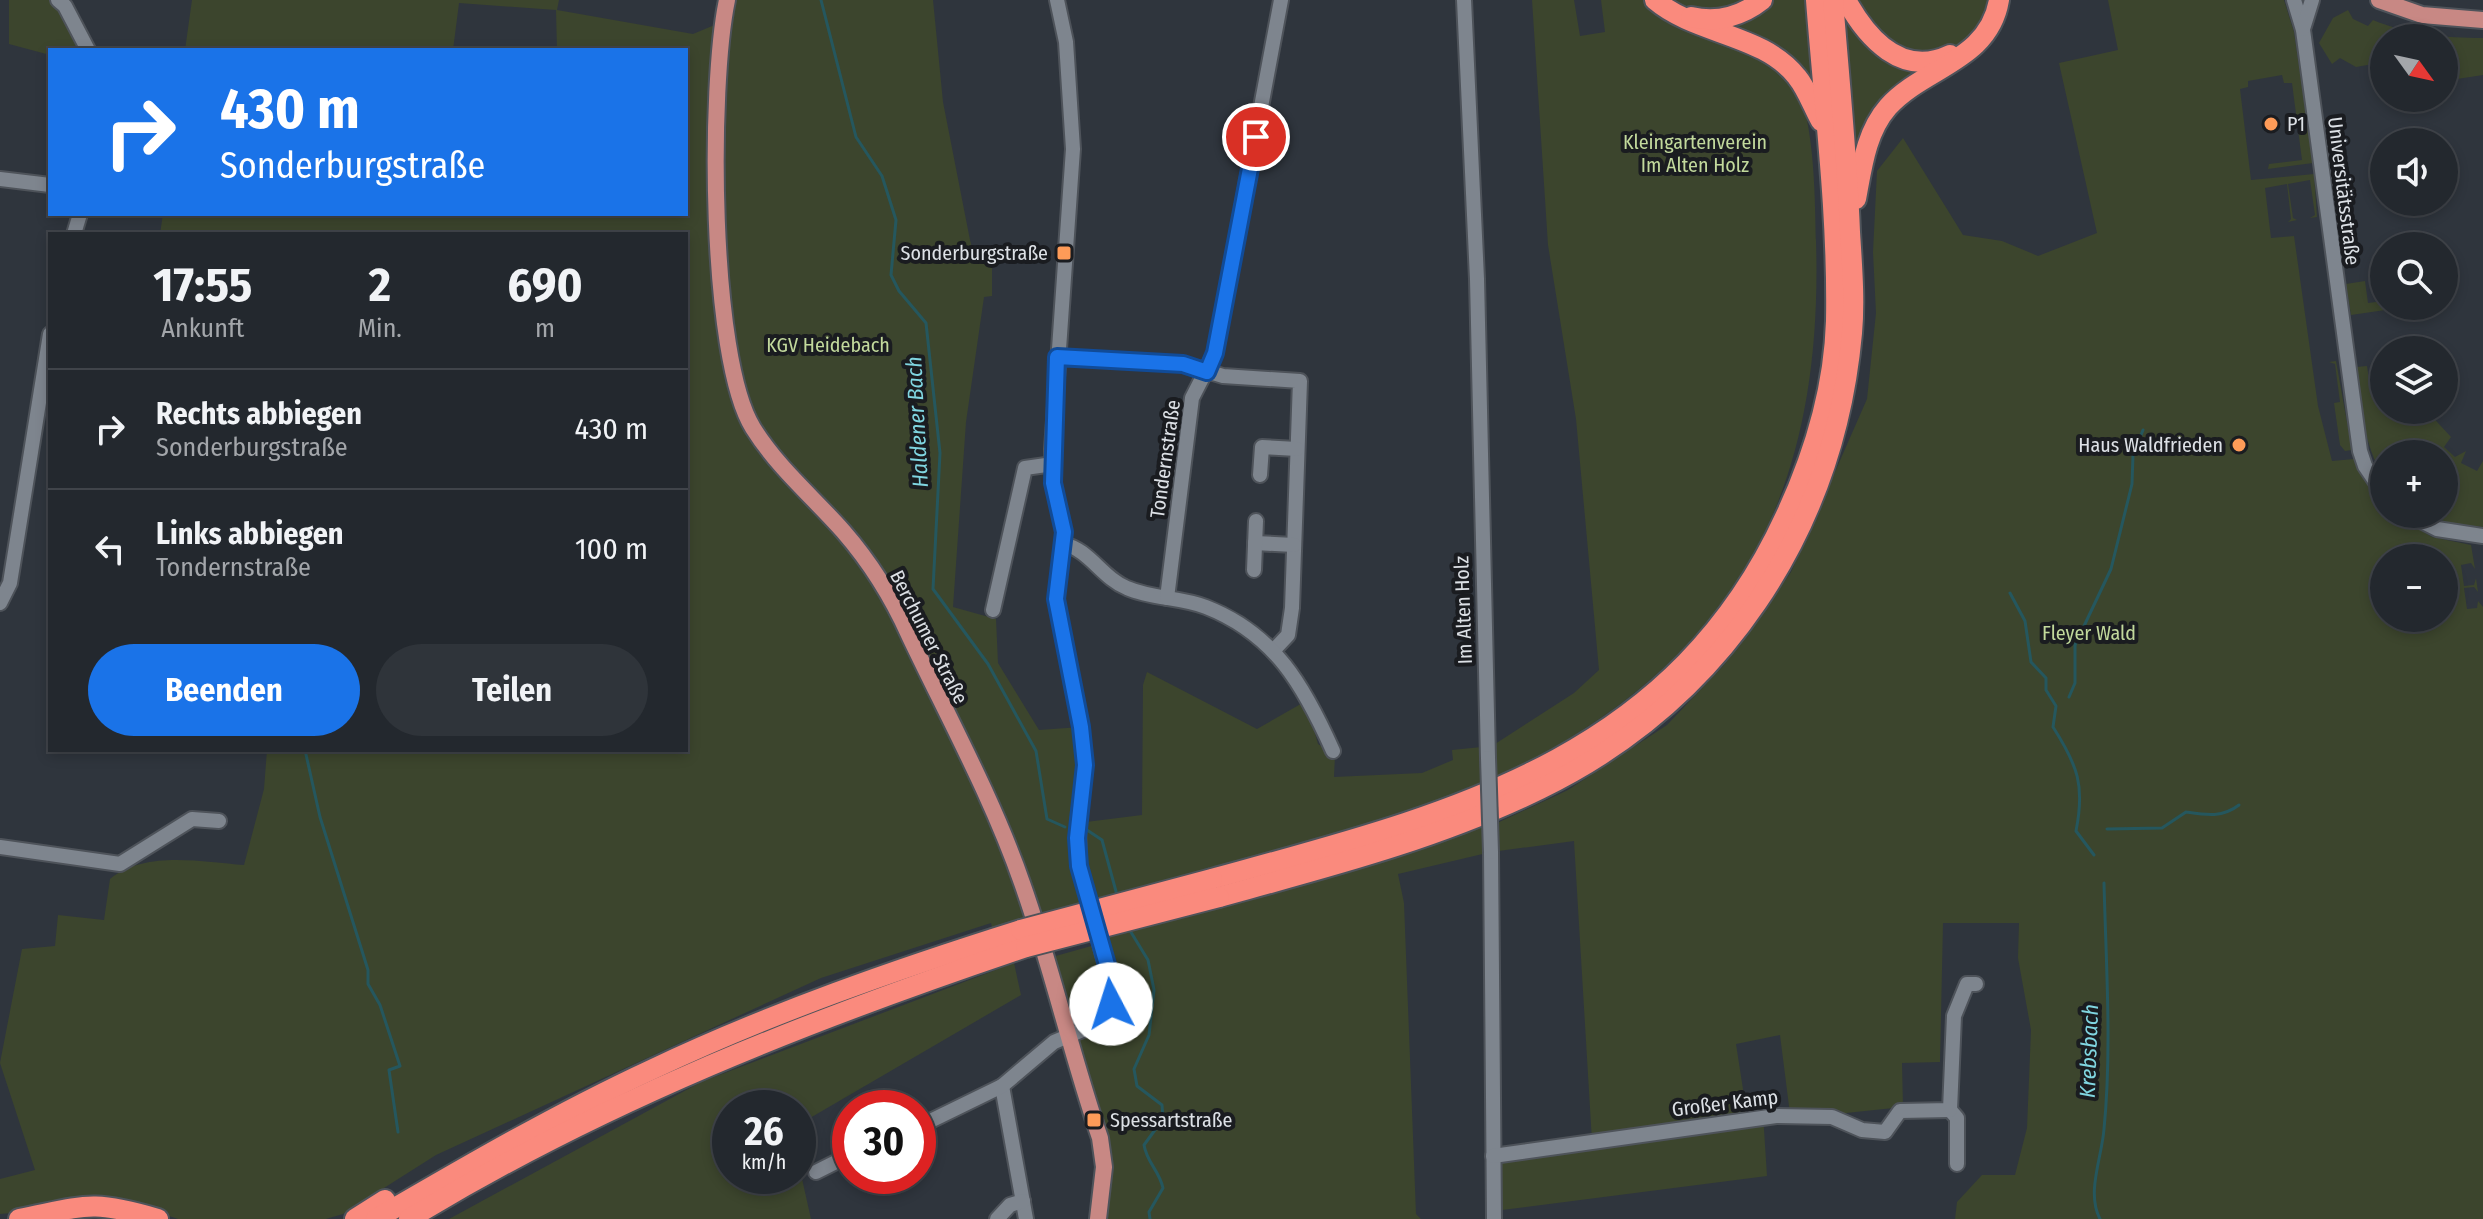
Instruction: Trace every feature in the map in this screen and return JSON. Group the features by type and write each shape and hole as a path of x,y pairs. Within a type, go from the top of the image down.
{"highway":[{"path":"1655,0 1682,20 1774,57 1796,75 1826,132"},
{"path":"1663,0 1693,18 1708,20 1744,12 1762,0"},
{"path":"1215,888 1475,800 1608,731 1666,682 1714,632 1767,556 1797,490 1817,433 1831,372 1836,322 1816,0"},
{"path":"362,1217 497,1135 601,1085 654,1068 808,1004 1024,939 1215,888 1395,848 1540,789 1637,732 1692,681 1742,624 1785,560 1825,470 1837,433 1852,330 1850,226 1833,0"},
{"path":"1846,0 1862,28 1878,45 1918,62 1941,59 1968,43 1985,21 1991,0"},
{"path":"1850,226 1868,143 1881,117 1909,89 1962,57 1980,42 1996,15 1999,0"},
{"path":"409,1219 517,1156 680,1079 796,1028 1024,939"},
{"path":"431,1219 520,1165 680,1079"},
{"path":"19,1219 77,1205 101,1204 158,1219"}],"main road":[{"name":"Berchumer Straße","path":"727,0 719,67 717,221 739,399 768,450 849,538 900,616 1018,871 1103,1154 1098,1219"},
{"path":"2379,0 2422,15 2483,20"}],"street":[{"path":"936,1118 1002,1086 1042,1051 1100,1020 1111,1004 1113,992 1079,866 1077,838 1085,765 1081,727 1056,599 1064,532 1053,464 1057,357 1073,149 1066,42 1057,0"},
{"name":"Tondernstraße","path":"1167,598 1192,398 1215,353 1281,0"},
{"name":"Im Alten Holz","path":"1464,0 1477,279 1491,852 1494,1219"},
{"name":"Universitätsstraße","path":"2294,0 2303,30 2354,414 2365,466 2370,473"},
{"name":"Universitätsstraße","path":"2303,30 2312,0"},
{"path":"64,2 87,48"},
{"path":"0,179 48,185"},
{"path":"0,603 10,583 48,346"},
{"path":"1057,357 1183,364 1223,376 1300,381 1290,627 1288,635 1273,651"},
{"path":"1260,475 1262,447 1297,449"},
{"path":"993,610 1025,468 1053,464"},
{"path":"1254,570 1256,521"},
{"path":"2435,528 2483,536"},
{"path":"1255,543 1294,545"},
{"path":"1063,544 1077,547 1117,583 1148,595 1205,606 1252,633 1273,651 1308,694 1333,751"},
{"path":"0,847 120,864 192,819 219,821"},
{"path":"1957,1164 1957,1118 1950,1110 1954,1016 1967,984 1976,984"},
{"path":"1002,1086 1026,1219"},
{"name":"Großer Kamp","path":"1493,1156 1776,1116 1832,1117 1862,1130 1885,1132 1900,1111 1950,1110"},
{"path":"816,1172 832,1164"},
{"path":"997,1219 1010,1205 1023,1201"}],"green space":[{"path":"9,0 58,0 87,48 48,48 48,54 9,44"},
{"path":"192,0 559,0 557,10 693,34 729,19 733,0 933,0 943,102 970,240 973,251 992,251 992,296 984,297 966,422 953,607 996,619 998,663 1039,730 1081,727 1078,823 1142,815 1143,685 1147,672 1257,729 1306,701 1318,744 1335,755 1334,777 1422,773 1453,760 1452,750 1492,746 1495,824 1568,790 1667,725 1723,666 1791,572 1867,399 1876,313 1873,252 1877,171 1903,138 1963,235 2002,241 2038,256 2097,233 2059,63 2118,50 2108,0 2284,0 2294,32 2313,163 2268,169 2269,164 2302,160 2292,83 2284,83 2282,75 2248,81 2248,87 2240,89 2251,180 2314,174 2317,217 2310,218 2315,215 2310,180 2288,184 2293,218 2297,220 2288,222 2291,219 2287,184 2265,188 2271,238 2294,236 2318,406 2332,461 2354,459 2370,484 2370,528 2417,528 2432,537 2471,545 2475,569 2471,563 2461,565 2464,586 2474,585 2476,578 2478,592 2474,587 2464,588 2467,609 2477,608 2478,601 2483,607 2483,1219 1955,1219 1957,1202 1982,1175 2015,1175 2027,1128 2031,1030 2018,958 2019,923 1943,923 1940,1062 1902,1063 1903,1107 1827,1115 1790,1114 1780,1035 1736,1044 1747,1115 1763,1114 1767,1176 1494,1211 1493,1156 1592,1141 1574,841 1491,852 1398,874 1404,903 1416,1214 1421,1219 1098,1219 1103,1180 1045,959 1102,943 1093,911 995,939 991,923 821,978 436,1155 343,1214 326,1219 178,1219 131,1203 0,1214 0,1179 35,1170 0,1063 22,949 55,946 58,915 104,920 110,879 124,870 140,864 174,860 244,865 264,789 267,752 688,752 688,232 160,232 163,216 688,216 688,48 557,48 556,10 459,3 453,48 185,48"},
{"name":"Kleingartenverein Im Alten Holz","path":"1532,0 1574,0 1580,36 1605,32 1601,0 1646,0 1662,16 1688,32 1771,64 1795,87 1807,118 1814,183 1814,334 1803,419 1780,495 1748,565 1703,627 1647,683 1578,733 1496,778 1495,744 1574,693 1599,670 1576,419 1548,245"},
{"path":"1667,0 1752,0 1744,6 1697,15"},
{"path":"1771,0 1809,0 1818,101 1719,25"},
{"path":"1840,0 1852,24 1932,68 1908,82 1855,174"},
{"path":"1853,0 1988,0 1981,19 1969,37 1953,50 1933,56 1895,50"},
{"path":"2348,10 2353,19 2368,26 2373,20 2385,24 2370,24 2370,64 2356,67 2340,58 2332,64 2319,43 2333,18"},
{"path":"2458,37 2483,38 2483,75 2458,79"},
{"path":"2365,281 2370,312 2351,315 2346,284"},
{"path":"2336,361 2352,450 2345,451 2340,445 2334,403 2340,402 2335,364 2329,362"},
{"path":"2367,366 2370,379 2370,424 2439,424 2451,437 2449,440 2370,440 2370,448 2357,367"},
{"path":"2466,451 2461,463 2477,471 2483,461 2483,527 2458,524 2458,455"},
{"path":"1014,963 1021,995 858,1090 832,1090 832,1105 816,1115 816,1090 712,1090 712,1194 805,1194 811,1219 449,1219 701,1082"}],"waterway":[{"name":"Haldener Bach","path":"821,0 856,137 882,176 896,220 891,275 899,291 926,323 940,453 933,589 988,664 1036,751 1047,819 1065,827"},
{"path":"2069,697 2075,683 2075,645 2111,569 2132,484 2133,455 2143,430"},
{"name":"Krebsbach","path":"2010,593 2025,621 2031,662 2046,678 2046,690 2056,706 2053,727 2074,765 2080,801 2076,831 2094,855"},
{"path":"305,752 320,817 368,970 368,984 380,1005 400,1066 389,1070 398,1132"},
{"path":"2107,829 2162,828 2186,812 2220,814 2239,805"},
{"name":"Haldener Bach","path":"1087,830 1102,840 1117,895"},
{"name":"Krebsbach","path":"2100,1219 2094,1198 2104,1129 2108,1037 2104,883"},
{"name":"Haldener Bach","path":"1129,929 1148,960 1154,990 1149,1035 1134,1069 1137,1086 1162,1105 1163,1119 1144,1145 1163,1188 1149,1212 1150,1219"}],"place":[{"name":"P1","path":"2271,124"},
{"name":"Sonderburgstraße","path":"1064,253"},
{"name":"Haus Waldfrieden","path":"2239,445"},
{"name":"Spessartstraße","path":"1094,1120"}],"route":[{"path":"1111,1004 1111,979 1079,866 1077,838 1085,765 1081,727 1056,599 1055,582 1064,532 1053,483 1057,357 1183,364 1207,372 1215,353 1256,137"}],"park label":[{"name":"KGV Heidebach","path":"828,345"},
{"name":"Fleyer Wald","path":"2089,633"}]}
